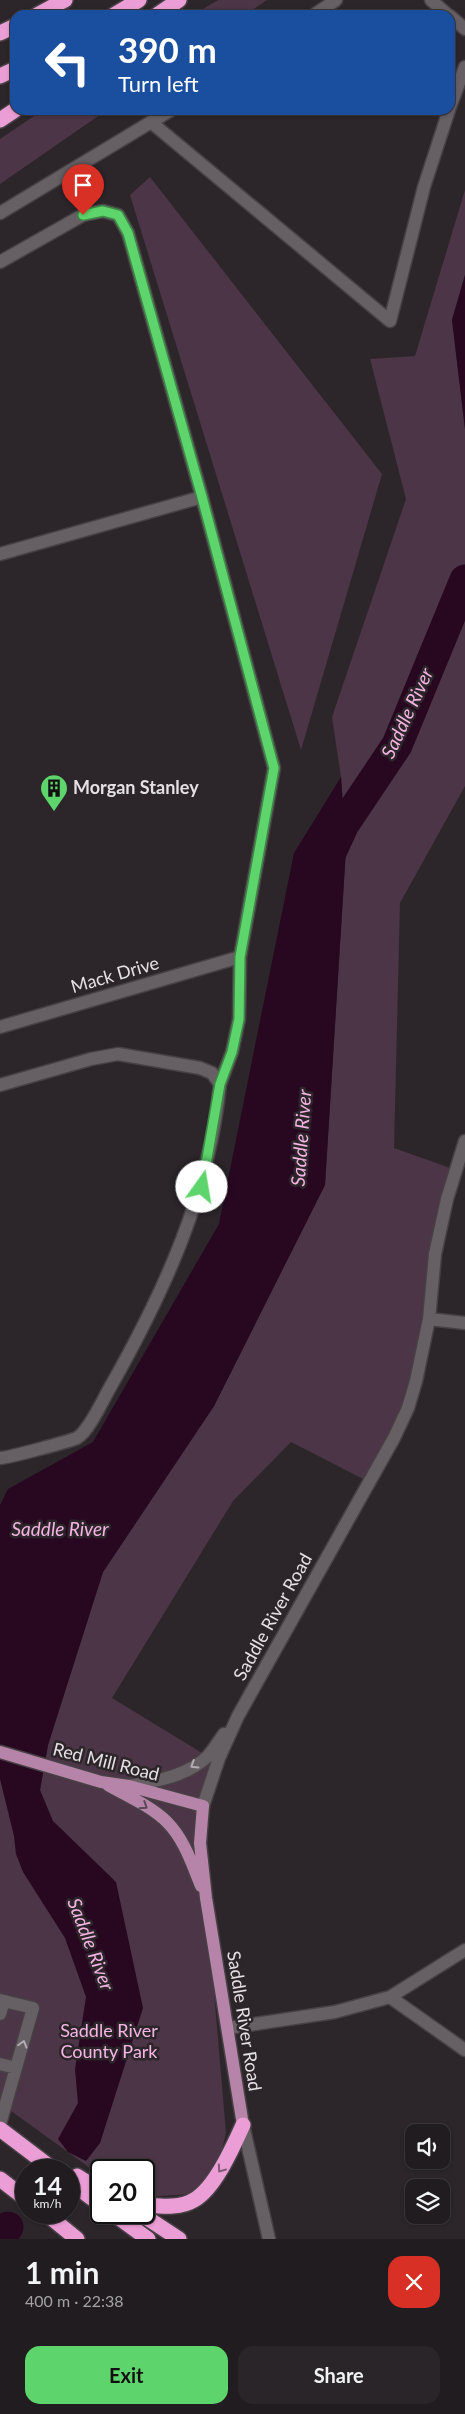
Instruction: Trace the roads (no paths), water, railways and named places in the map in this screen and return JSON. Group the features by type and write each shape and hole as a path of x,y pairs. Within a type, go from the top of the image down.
{"highway":[{"path":"46,10 65,0"},
{"path":"122,10 139,0"},
{"path":"164,10 179,0"},
{"path":"155,2206 171,2207 194,2200 210,2184 229,2158 242,2126"},
{"path":"0,2129 40,2159"},
{"path":"16,2141 47,2159"},
{"path":"0,2179 15,2191"},
{"path":"155,2223 179,2239"},
{"path":"59,2224 77,2239"},
{"path":"127,2224 148,2239"}],"main road":[{"name":"Red Mill Road","path":"0,1752 102,1782 129,1786 203,1806"},
{"path":"102,1782 143,1804 167,1822 183,1845 206,1898"},
{"name":"Saddle River Road","path":"203,1806 200,1843 206,1898 242,2126"},
{"path":"124,2224 140,2239"}],"street":[{"path":"321,10 336,0"},
{"path":"431,0 442,10"},
{"path":"455,21 465,30"},
{"path":"455,92 465,66"},
{"path":"0,213 164,115"},
{"path":"152,123 390,321 424,188 447,115"},
{"path":"0,262 83,215 103,211 118,215 128,233 202,497 274,768 240,957 239,1019 232,1052 220,1084 209,1156 189,1224 176,1259 144,1327 96,1411 76,1438 0,1458"},
{"path":"0,554 202,497"},
{"name":"Mack Drive","path":"0,1027 240,957"},
{"path":"0,1085 91,1059 118,1054 200,1068 212,1073 220,1084"},
{"name":"Saddle River Road","path":"203,1806 219,1758 238,1716 394,1438 408,1408 416,1381 429,1320 434,1254 447,1200 465,1141"},
{"path":"429,1320 465,1323"},
{"path":"129,1786 164,1780 207,1756 238,1716"},
{"path":"228,2028 335,2012 390,1997 465,1950"},
{"path":"390,1997 465,2050"},
{"path":"0,2014 2,2000 33,2008 0,2124"},
{"path":"0,2064 16,2068"},
{"path":"242,2126 269,2239"}],"water":[{"path":"465,275 465,429 452,320"},
{"name":"Saddle River","path":"341,777 346,849 325,1185 214,1406 103,1572 48,1745 40,1790 53,1821 116,1882 143,2008 100,2143 86,2161 68,2152 58,2139 78,2103 75,2069 86,1997 65,1938 23,1872 16,1854 14,1836 0,1779 0,1505 8,1489 93,1442 219,1224 294,853"}],"waterway":[{"name":"Saddle River","path":"326,863 344,824 397,745 465,580"},
{"name":"Saddle River","path":"0,2238 8,2227"}],"place":[{"name":"Morgan Stanley","path":"54,812"}],"park label":[{"name":"Saddle River County Park","path":"109,2041"}]}
